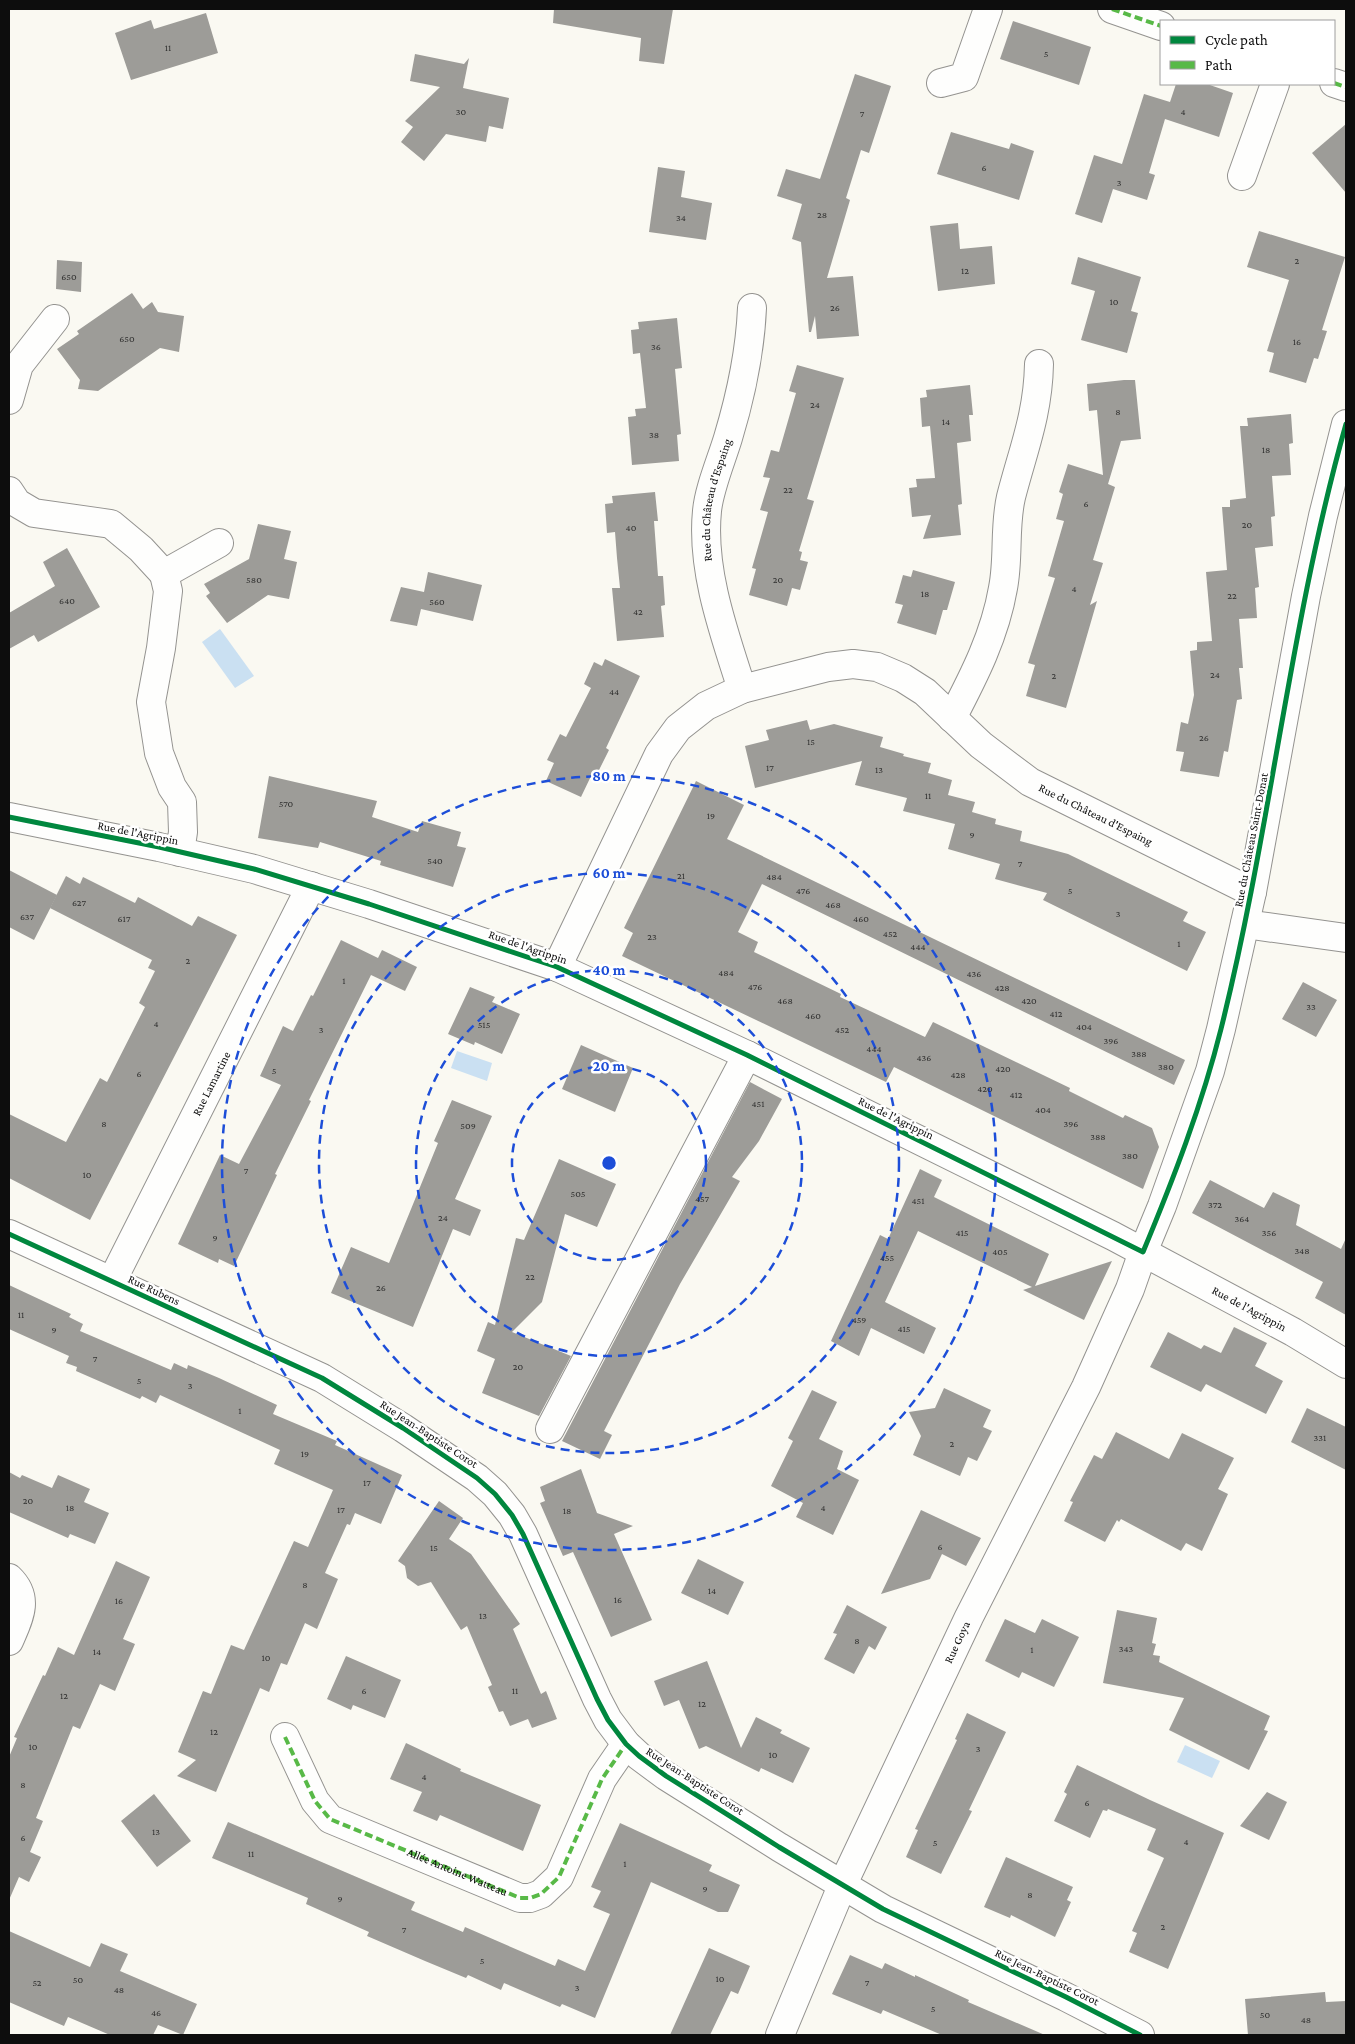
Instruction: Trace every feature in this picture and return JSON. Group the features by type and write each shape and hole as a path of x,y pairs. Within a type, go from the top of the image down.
{"street":[{"path":"941,83 964,76 988,9"},
{"path":"1112,9 1160,26"},
{"path":"1242,176 1275,85"},
{"name":"Rue du Château d'Espaing","path":"742,689 709,573 706,528 707,509 744,382 751,337 752,308"},
{"path":"9,400 20,365 56,319"},
{"path":"952,718 987,647 997,617 1004,586 1006,521 1033,422 1038,390 1039,364"},
{"name":"Rue du Château Saint-Donat","path":"1143,1252 1162,1206 1210,1071 1252,892 1306,596 1327,498 1346,424"},
{"path":"9,491 17,502 34,513 111,524 141,549 164,574 168,591 162,648 151,702 159,753 172,787 182,802 183,832 180,852"},
{"path":"164,574 219,543"},
{"name":"Rue du Château d'Espaing","path":"557,966 659,754 678,728 706,706 742,689 828,667 853,664 877,667 904,678 925,692 981,745 1030,782 1252,892"},
{"name":"Rue de l'Agrippin","path":"9,817 254,869 557,966 747,1055 1143,1252 1293,1332 1346,1364"},
{"name":"Rue Lamartine","path":"112,1281 311,886"},
{"path":"1245,924 1346,938"},
{"path":"550,1429 747,1055"},
{"name":"Rue Rubens","path":"9,1234 291,1363"},
{"name":"Rue Goya","path":"780,2035 842,1886 969,1617 1086,1387 1130,1289 1143,1252"},
{"name":"Rue Jean-Baptiste Corot","path":"291,1363 322,1378 403,1428 452,1460 495,1494 524,1534 596,1699 608,1720 626,1744 639,1756 666,1776 842,1886 883,1909 1066,1997 1140,2035"},
{"path":"9,1578 19,1589 22,1605 9,1642"},
{"name":"Allée Antoine Watteau","path":"285,1737 315,1801 330,1819 520,1898 530,1898 541,1894 559,1876 602,1779 626,1744"}],"water":[{"path":"220,629 254,676 235,688 202,642"},
{"path":"457,1051 492,1063 487,1081 451,1068"},
{"path":"1185,1745 1220,1761 1212,1778 1177,1762"}],"building":[{"path":"554,9 673,9 664,64 639,61 641,38 553,23"},
{"path":"206,13 218,53 131,80 115,33 151,20 154,29"},
{"path":"1013,21 1091,47 1079,85 1000,59"},
{"path":"415,54 464,64 469,58 463,88 509,98 503,129 489,126 486,142 446,134 424,161 401,142 413,127 405,121 440,87 410,81"},
{"path":"855,74 891,86 869,153 861,150 846,198 850,200 827,278 853,276 859,336 817,339 815,316 811,332 809,332 801,242 792,239 802,204 777,196 786,169 820,179"},
{"path":"1176,85 1210,85 1233,93 1219,137 1165,119 1149,173 1155,175 1147,200 1113,189 1102,223 1075,214 1094,155 1122,164 1144,94 1170,102"},
{"path":"1346,124 1346,193 1312,153"},
{"path":"951,132 1009,149 1011,143 1034,151 1019,200 937,174"},
{"path":"658,167 685,171 681,197 712,203 706,240 649,232"},
{"path":"958,223 960,249 992,246 995,284 938,291 930,226"},
{"path":"1259,231 1345,257 1322,330 1327,331 1318,359 1314,358 1306,383 1269,372 1274,353 1267,351 1289,280 1247,267"},
{"path":"1078,257 1141,277 1131,311 1138,313 1127,353 1081,340 1095,291 1071,284"},
{"path":"57,260 82,262 81,292 56,289"},
{"path":"132,293 143,309 152,302 158,312 184,316 179,352 160,348 98,391 78,389 80,380 57,349 79,334 77,331"},
{"path":"677,318 682,368 675,369 681,434 677,435 679,461 632,465 628,417 636,416 635,409 646,408 640,353 633,354 631,330 639,329 638,322"},
{"path":"797,365 844,378 807,499 814,501 799,551 802,552 800,560 808,562 800,590 792,588 787,606 749,595 756,569 752,568 768,512 760,510 770,478 763,477 771,450 779,452 796,393 789,391"},
{"path":"1135,380 1141,439 1121,441 1108,484 1115,487 1093,560 1103,563 1090,605 1097,601 1066,708 1026,696 1035,665 1028,663 1055,578 1048,576 1064,521 1056,519 1063,494 1059,492 1068,464 1103,475 1097,410 1089,411 1087,384"},
{"path":"970,385 973,415 969,415 971,441 957,443 962,504 958,505 961,535 923,539 931,515 912,517 909,488 917,487 916,479 935,478 930,426 922,427 920,398 927,397 926,390"},
{"path":"1291,414 1293,443 1289,444 1291,475 1272,476 1275,516 1271,517 1273,546 1255,548 1259,587 1255,588 1257,618 1239,619 1243,668 1239,668 1242,699 1237,700 1228,752 1224,751 1219,777 1180,771 1184,752 1176,751 1181,722 1188,724 1194,695 1190,651 1197,650 1197,642 1212,641 1206,572 1227,570 1222,507 1230,507 1230,500 1246,498 1240,426 1248,426 1247,418"},
{"path":"655,492 658,521 654,521 658,576 663,576 665,605 661,606 664,637 617,641 612,588 620,588 615,532 607,533 605,504 613,503 612,496"},
{"path":"258,524 291,531 284,559 297,562 289,599 268,595 227,623 206,596 210,593 204,584 249,559"},
{"path":"67,548 100,607 38,642 34,635 9,649 9,613 55,586 43,562"},
{"path":"913,570 955,582 947,610 943,610 936,635 897,623 903,605 895,603 903,575 911,577"},
{"path":"428,572 482,585 473,621 421,609 417,626 390,621 401,587 424,592"},
{"path":"605,659 640,676 606,748 609,750 596,776 592,774 581,797 546,781 554,763 547,760 560,734 566,737 591,688 584,684 594,662 602,666"},
{"path":"807,720 810,730 834,724 883,737 880,747 904,754 903,756 931,763 928,773 952,780 948,795 975,802 972,812 996,819 995,824 1022,831 1020,841 1068,854 1188,912 1183,921 1206,932 1187,971 1043,900 1047,893 995,879 1000,864 948,849 955,824 903,811 907,798 855,785 862,761 755,788 745,746 769,740 766,730"},
{"path":"269,776 377,801 372,817 418,832 422,821 461,832 457,846 466,848 453,887 380,865 381,861 320,842 318,848 258,838"},
{"path":"696,781 744,805 727,839 1185,1060 1174,1085 762,884 738,932 758,942 754,952 841,994 840,997 925,1037 933,1022 1070,1088 1069,1091 1123,1118 1125,1115 1152,1128 1159,1147 1143,1189 894,1067 886,1082 622,956 633,933 624,928"},
{"path":"9,870 57,895 34,940 9,927"},
{"path":"66,876 80,884 83,877 135,903 138,897 192,926 198,916 237,935 90,1220 9,1178 9,1114 66,1142 100,1078 107,1082 145,1007 139,1003 155,971 148,968 152,960 50,908"},
{"path":"341,940 378,958 382,950 417,967 405,991 371,975 309,1100 311,1101 275,1174 277,1175 234,1266 219,1259 218,1263 178,1244 220,1155 239,1164 281,1085 260,1076 283,1026 293,1031"},
{"path":"1303,982 1337,1000 1316,1037 1282,1019"},
{"path":"470,987 495,997 492,1002 520,1014 502,1054 475,1042 474,1045 448,1034"},
{"path":"581,1045 633,1068 615,1112 562,1089"},
{"path":"750,1082 782,1099 759,1141 732,1177 740,1181 680,1284 604,1431 612,1435 600,1459 562,1441"},
{"path":"452,1100 492,1116 455,1199 481,1210 470,1236 453,1229 413,1327 331,1293 351,1247 389,1263 438,1143 434,1141"},
{"path":"559,1159 616,1184 597,1227 565,1214 542,1302 512,1332 571,1356 539,1416 482,1393 495,1359 477,1351 488,1322 495,1325 516,1238 524,1240"},
{"path":"920,1169 942,1180 934,1197 1049,1254 1035,1286 1112,1261 1084,1320 1023,1290 1032,1287 918,1231 885,1302 936,1328 924,1354 871,1328 859,1356 831,1341 880,1235 888,1239"},
{"path":"1210,1180 1264,1208 1273,1192 1300,1205 1296,1225 1341,1249 1346,1238 1346,1315 1315,1298 1323,1282 1192,1213"},
{"path":"9,1285 71,1314 69,1317 83,1324 80,1331 171,1370 174,1363 187,1369 188,1365 219,1378 277,1405 273,1414 337,1441 335,1445 402,1475 381,1524 355,1513 350,1525 347,1524 325,1573 338,1579 317,1629 305,1623 287,1665 281,1663 269,1692 260,1688 216,1792 177,1776 196,1760 178,1752 203,1691 211,1694 231,1645 244,1650 294,1541 308,1547 333,1490 274,1464 280,1450 160,1395 156,1403 142,1396 140,1399 76,1371 77,1367 66,1363 69,1356 9,1329"},
{"path":"1234,1327 1267,1343 1255,1366 1283,1381 1266,1414 1206,1384 1201,1392 1150,1367 1168,1332 1201,1349 1204,1345 1221,1353"},
{"path":"944,1388 991,1410 983,1427 992,1431 977,1461 968,1457 960,1476 913,1455 921,1436 909,1412 935,1408"},
{"path":"812,1390 837,1402 819,1439 843,1451 837,1469 859,1480 833,1535 796,1517 803,1503 771,1486 793,1441 788,1438"},
{"path":"1307,1408 1346,1427 1346,1470 1291,1442"},
{"path":"1116,1432 1169,1459 1182,1433 1234,1458 1218,1489 1228,1494 1202,1551 1186,1543 1181,1551 1121,1519 1119,1522 1117,1520 1105,1542 1064,1521 1073,1502 1070,1501 1094,1455 1102,1459"},
{"path":"581,1469 597,1513 633,1526 614,1534 652,1620 611,1637 573,1552 563,1556 540,1503 545,1501 540,1487"},
{"path":"9,1472 20,1478 22,1475 52,1488 58,1475 90,1489 84,1502 109,1513 95,1544 70,1534 68,1538 9,1512"},
{"path":"439,1501 463,1518 449,1539 471,1554 520,1624 513,1629 541,1694 546,1691 557,1719 532,1728 528,1719 510,1726 503,1711 499,1712 488,1687 492,1685 467,1626 461,1630 431,1582 418,1586 407,1578 405,1566 398,1561"},
{"path":"921,1510 981,1538 966,1566 942,1554 930,1579 881,1594"},
{"path":"698,1559 744,1582 728,1615 681,1593"},
{"path":"116,1561 150,1577 123,1639 135,1644 115,1691 100,1684 80,1729 73,1726 36,1818 43,1821 30,1852 41,1857 29,1882 19,1877 9,1900 9,1757 17,1738 14,1737 58,1647 74,1655"},
{"path":"847,1605 887,1627 875,1650 869,1646 854,1674 824,1659 837,1634 833,1633"},
{"path":"1117,1610 1157,1618 1152,1643 1156,1644 1153,1655 1160,1656 1159,1662 1270,1716 1264,1730 1268,1731 1249,1770 1169,1730 1184,1698 1103,1683"},
{"path":"1005,1619 1035,1633 1042,1619 1079,1637 1054,1687 1022,1672 1019,1678 985,1661"},
{"path":"346,1656 401,1680 385,1718 353,1705 351,1710 327,1699"},
{"path":"707,1661 741,1748 756,1717 782,1730 780,1733 810,1748 793,1783 761,1768 759,1772 706,1746 699,1749 679,1700 664,1706 654,1681"},
{"path":"967,1713 1006,1732 969,1810 972,1811 941,1874 906,1857 918,1830 915,1829 957,1740 955,1739"},
{"path":"406,1743 461,1769 460,1771 541,1805 523,1851 440,1815 437,1821 413,1811 422,1792 390,1779"},
{"path":"1077,1765 1224,1833 1168,1969 1129,1952 1137,1933 1132,1931 1164,1858 1147,1850 1156,1829 1108,1809 1107,1811 1103,1810 1090,1838 1054,1821 1067,1794 1064,1792"},
{"path":"1267,1792 1287,1802 1269,1840 1240,1826"},
{"path":"154,1794 191,1841 157,1867 121,1821"},
{"path":"228,1822 415,1902 411,1910 463,1932 465,1927 555,1966 558,1959 585,1971 610,1914 593,1907 601,1891 591,1887 620,1823 712,1865 709,1871 740,1885 728,1912 718,1912 651,1882 595,2018 562,2004 560,2007 504,1983 501,1990 468,1975 466,1978 425,1961 367,1936 369,1932 306,1904 308,1898 212,1858"},
{"path":"1006,1857 1073,1887 1067,1900 1071,1902 1055,1937 1011,1915 1010,1918 984,1907"},
{"path":"9,1931 90,1967 101,1943 128,1954 120,1971 197,2004 183,2035 158,2025 153,2035 110,2035 68,2017 64,2026 9,2002"},
{"path":"709,1948 750,1966 738,1994 731,1991 710,2035 670,2035"},
{"path":"850,1955 882,1969 885,1963 915,1977 915,1975 969,2000 968,2002 1045,2035 942,2035 883,2010 881,2014 832,1994"},
{"path":"1325,1992 1326,2002 1346,2001 1346,2035 1248,2035 1245,1999"}],"marked path":[{"path":"1112,9 1160,26"},
{"path":"1335,83 1346,87"},
{"path":"285,1737 315,1801 330,1819 520,1898 530,1898 541,1894 559,1877 602,1779 626,1744"}],"cycle path":[{"path":"9,817 159,847 254,869 369,904 557,967 747,1055 1143,1252 1186,1142 1205,1086 1221,1029 1254,878 1310,574 1346,424"},
{"path":"9,1234 322,1378 403,1428 477,1478 495,1494 512,1515 523,1534 608,1720 626,1744 639,1756 666,1776 779,1847 883,1909 1066,1997 1140,2035"}]}
